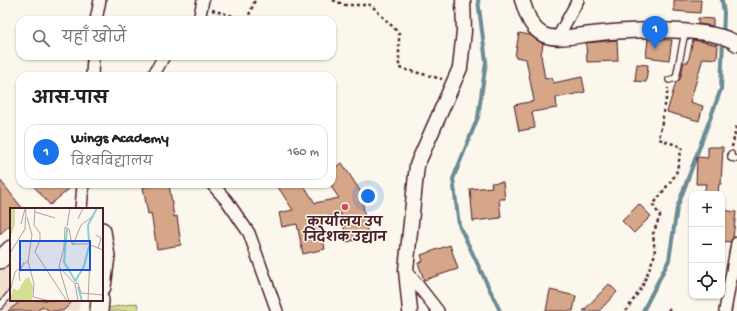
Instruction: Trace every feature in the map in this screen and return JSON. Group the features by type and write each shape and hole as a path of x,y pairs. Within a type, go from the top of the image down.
{"main road":[{"path":"103,237 106,256 103,279"},
{"path":"0,260 10,250"},
{"path":"98,311 100,301"}],"street":[{"path":"97,16 100,0"},
{"path":"410,311 406,270 417,165 460,68 464,32 463,0"},
{"path":"522,0 531,25 544,36 558,37 630,30 716,34 735,42"},
{"path":"558,37 578,0"},
{"path":"200,16 202,4"},
{"path":"92,72 93,60"},
{"path":"155,72 162,60"},
{"path":"81,208 83,188"},
{"path":"216,188 227,201 249,233 277,311"},
{"path":"725,311 737,243"},
{"path":"406,270 438,311"}],"lane":[{"path":"670,80 676,78 685,32"},
{"path":"731,154 731,158 737,159"},
{"path":"0,306 10,294"}],"path":[{"path":"249,16 255,0"},
{"path":"333,0 344,5 370,5 399,33 399,68 440,78 452,86"},
{"path":"202,4 236,16"},
{"path":"626,311 642,288 655,254 653,234 660,216 653,205 676,174 682,147 659,139 670,80"},
{"path":"731,154 737,124"}],"shaded area":[{"path":"10,263 10,301 80,301 79,311 0,311 0,271"}],"green space":[{"path":"137,303 139,311 108,311 108,308"}],"building":[{"path":"674,0 701,0 700,13 674,11"},
{"path":"698,18 713,19 713,26 698,24"},
{"path":"519,33 530,35 543,44 541,55 545,79 552,77 553,83 582,77 585,92 556,98 557,108 532,112 535,128 519,131 514,105 534,101 526,59 515,57"},
{"path":"648,39 672,40 669,60 646,57"},
{"path":"617,40 618,61 587,62 586,43"},
{"path":"693,40 718,45 717,59 703,58 690,102 703,106 699,121 667,112 676,82 680,79 684,62 688,62"},
{"path":"637,64 648,65 646,82 635,81"},
{"path":"708,147 723,147 721,184 719,184 718,191 705,191 706,184 696,184 697,157 708,158"},
{"path":"342,163 361,192 368,237 347,242 341,214 319,218 325,249 303,254 297,224 282,227 279,213 293,210 279,188 306,188 315,203 339,198 332,188 336,188 336,167"},
{"path":"0,180 22,208 10,208 10,225 0,234"},
{"path":"503,182 505,199 499,199 501,218 473,221 470,189 492,187 491,183"},
{"path":"35,188 70,188 50,205"},
{"path":"143,188 170,188 174,217 177,216 181,245 157,249 151,213 148,214"},
{"path":"639,204 651,216 634,233 622,221"},
{"path":"725,210 736,212 733,238 730,242 725,241"},
{"path":"450,245 458,269 424,280 418,263 423,261 421,255"},
{"path":"609,284 617,292 599,311 583,311"},
{"path":"550,290 576,296 573,311 546,311"},
{"path":"21,301 73,301 63,311 50,311 42,306 37,311 8,311"}],"waterway":[{"path":"478,0 486,62 478,117 453,179 459,225 500,311"},
{"path":"643,311 669,260 677,208 721,89 724,13 722,0"}],"place":[{"name":"Wings Academy","path":"655,49"},
{"name":"कार्यालय उप निदेशक उद्यान","path":"345,207"}]}
